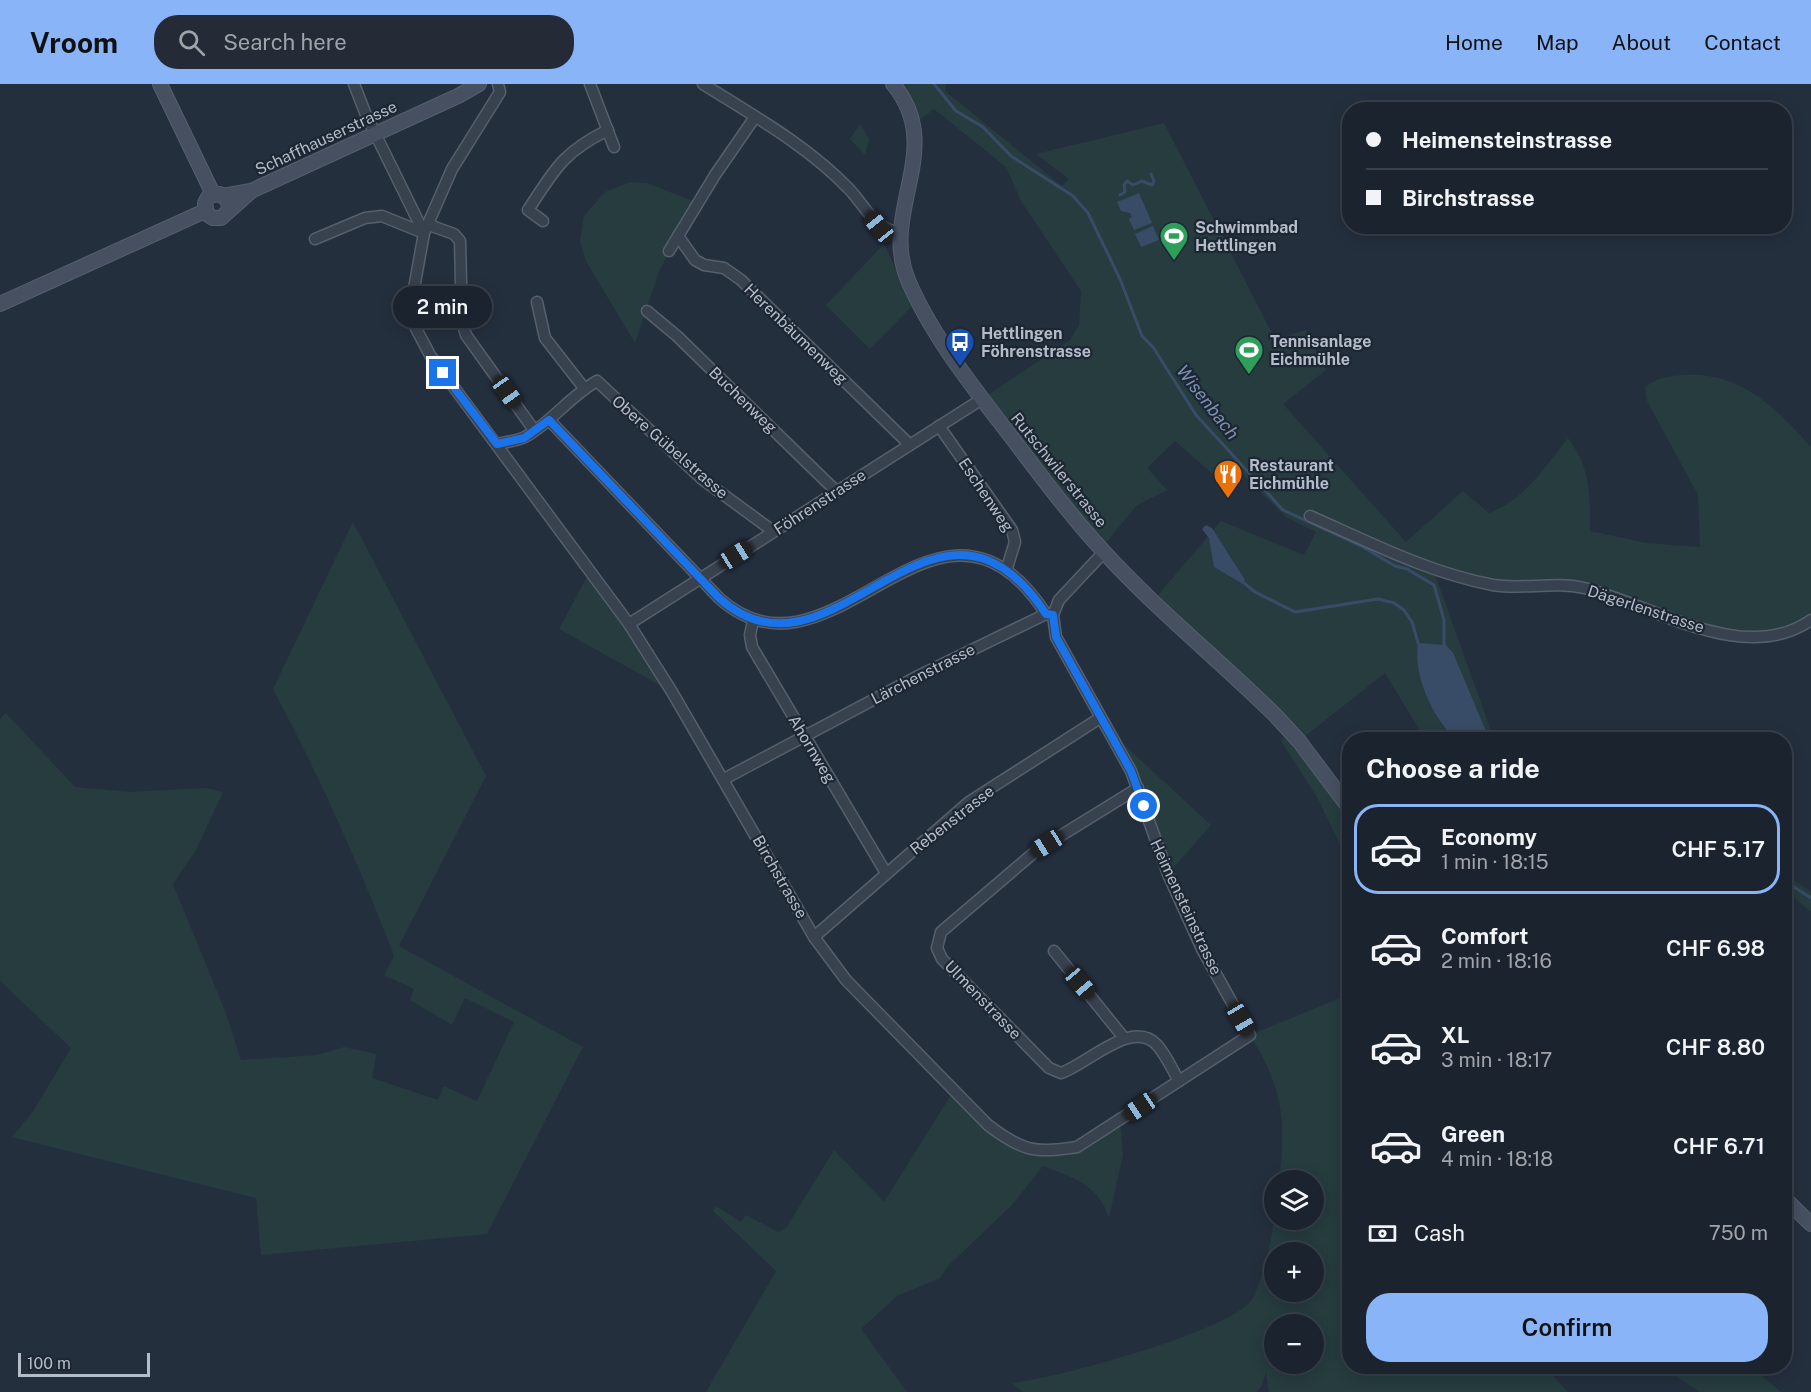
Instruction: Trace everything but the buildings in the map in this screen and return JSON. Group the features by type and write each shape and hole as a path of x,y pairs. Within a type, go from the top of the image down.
{"street":[{"path":"160,84 218,195 229,203 229,210 217,219 205,211 205,203 218,195"},
{"path":"354,84 366,115 427,229"},
{"name":"Schaffhauserstrasse","path":"229,210 251,191 479,84"},
{"name":"Birchstrasse","path":"498,84 500,92 452,169 427,229 411,305 412,321 430,355 629,624 724,779 814,937 846,980 988,1125 1012,1143 1045,1152 1077,1147 1250,1035"},
{"path":"590,84 614,147"},
{"path":"703,84 826,166 851,190 879,227 900,233"},
{"name":"Rutschwilerstrasse","path":"893,84 909,107 916,140 900,233 902,264 941,338 982,399 1104,552 1275,715 1299,741 1342,798"},
{"path":"669,251 755,117"},
{"path":"543,221 528,210 559,164 580,144 609,130"},
{"name":"Schaffhauserstrasse","path":"218,195 251,191"},
{"path":"0,304 205,211"},
{"path":"315,239 344,225 382,216 454,234 460,241 462,322 466,335 534,430"},
{"name":"Herenbäumenweg","path":"678,236 695,260 704,265 724,268 741,280 909,444"},
{"path":"497,444 524,438 549,420 584,388 545,338 537,302"},
{"name":"Buchenweg","path":"647,311 677,336 836,491"},
{"name":"Obere Gübelstrasse","path":"584,388 597,381 702,479 773,531"},
{"name":"Föhrenstrasse","path":"629,624 982,399"},
{"path":"549,420 699,578 728,606 753,621 788,624 804,622 823,615 923,562 952,554 985,560 1007,568 1030,590 1049,614 1059,600 1104,552"},
{"name":"Eschenweg","path":"939,426 1012,530 1015,542 1007,568"},
{"name":"Dägerlenstrasse","path":"1310,516 1433,568 1500,586 1559,584 1583,588 1701,629 1733,635 1774,635 1811,620"},
{"name":"Heimensteinstrasse","path":"1049,614 1056,637 1138,788 1155,841 1202,950 1250,1035"},
{"name":"Lärchenstrasse","path":"724,779 918,676 1049,614"},
{"name":"Ahornweg","path":"753,621 750,635 752,647 886,873"},
{"name":"Rebenstrasse","path":"814,937 969,802 1100,718"},
{"name":"Ulmenstrasse","path":"1124,1038 1074,1069 1061,1073 1049,1068 942,959 937,948 942,932 1036,851 1138,788"},
{"path":"1054,951 1124,1038 1139,1035 1156,1044 1179,1081"},
{"path":"1792,1206 1811,1224"}],"green space":[{"path":"893,84 946,84 945,91 1062,186 1069,179 1036,154 1164,123 1275,339 1306,330 1326,370 1283,404 1406,542 1463,491 1489,513 1502,507 1524,491 1568,438 1581,460 1588,482 1590,531 1647,543 1700,547 1698,495 1647,401 1645,388 1667,377 1703,375 1739,385 1755,394 1784,418 1811,447 1811,620 1789,631 1733,635 1583,588 1519,587 1433,569 1491,732 1421,732 1385,673 1299,741 1342,798 1342,849 1317,797 1281,741 1289,731 1153,601 1221,521 1304,555 1316,532 1286,517 1242,474 1214,475 1175,441 1147,468 1167,490 1137,505 1101,549 982,399 1070,340 1079,325 1081,291 1021,201 1006,167 934,109 914,124","holes":["1215,534 1234,562 1244,583 1214,567 1211,549"]},
{"path":"860,124 869,139 865,155 850,139"},
{"path":"630,182 647,183 698,203 660,269 635,343 586,261 580,242 584,216 605,192"},
{"path":"884,244 913,305 870,349 826,305"},
{"path":"353,522 486,776 399,946 583,1047 487,1234 261,1255 256,1198 12,1137 34,1110 71,1048 0,981 0,719 6,713 75,787 130,792 206,788 223,792 196,850 173,884 226,1013 241,1060 317,1055 344,1047 376,1054 372,1078 438,1100 444,1086 477,1101 514,1022 465,998 452,1025 410,1000 414,989 384,975 394,956 338,821 273,689"},
{"path":"590,571 672,692 559,629"},
{"path":"1106,728 1211,825 1168,874 1138,788"},
{"path":"1792,879 1811,892 1811,912 1792,896"},
{"path":"1342,997 1342,1374 1551,1374 1568,1392 1269,1392 1266,1374 1324,1374 1324,1314 1264,1314 1265,1374 1262,1386 1256,1392 1023,1392 1012,1383 1100,1363 1175,1340 1208,1327 1234,1314 1250,1302 1264,1266 1264,1302 1324,1302 1324,1242 1270,1242 1272,1230 1324,1230 1324,1170 1280,1170 1282,1121 1269,1071 1250,1035"},
{"path":"954,1090 1011,1143 1077,1147 1120,1121 1123,1155 1109,1218 1098,1197 1084,1184 1043,1166 1012,1205 948,1266 940,1278 897,1296 861,1329 907,1392 706,1392 776,1271 713,1211 716,1206 741,1222 746,1215 778,1232 786,1228 834,1150 884,1202"},
{"path":"1673,1374 1760,1374 1781,1392 1700,1392"}],"water":[{"path":"1139,193 1152,223 1134,230 1129,219 1132,217 1130,213 1121,211 1117,202"},
{"path":"1153,226 1159,240 1141,247 1135,234"},
{"path":"1206,525 1212,528 1245,580 1243,584 1214,567 1209,538 1202,529"},
{"path":"1418,643 1444,645 1452,654 1485,732 1449,732 1426,695 1418,669"}],"waterway":[{"name":"Wisenbach","path":"934,84 956,111 983,127 1011,156 1073,196 1088,213 1120,279 1142,336 1153,347 1196,415 1283,510 1363,547 1434,585 1444,620 1444,645 1452,654 1485,732"},
{"path":"1120,195 1125,192 1124,185 1127,181 1133,185 1142,181 1152,185 1154,181 1151,174"},
{"path":"1244,583 1255,592 1295,612 1378,599 1394,603 1404,610 1412,622 1418,643"},
{"name":"Wisenbach","path":"1792,886 1811,898"}],"place":[{"name":"Schwimmbad Hettlingen","path":"1174,262"},
{"name":"Hettlingen Föhrenstrasse","path":"960,368"},
{"name":"Tennisanlage Eichmühle","path":"1249,376"},
{"name":"Restaurant Eichmühle","path":"1228,500"}],"route":[{"path":"443,373 497,444 524,438 549,420 719,598 753,621 770,624 804,622 823,615 923,562 952,554 985,560 1007,568 1030,590 1046,614 1053,615 1056,637 1131,771 1144,806"}]}
